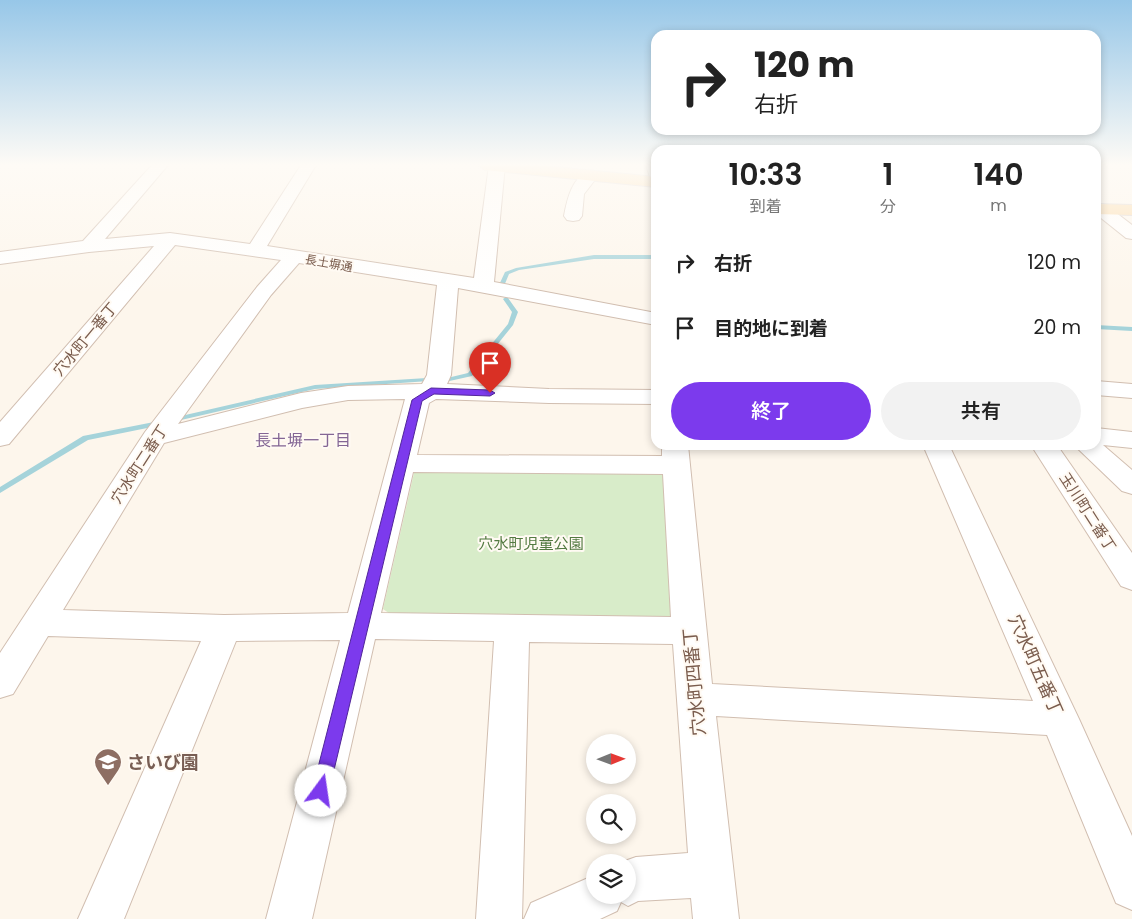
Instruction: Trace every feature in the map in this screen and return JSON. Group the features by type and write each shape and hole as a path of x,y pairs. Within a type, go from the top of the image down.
{"main road":[{"path":"1101,209 1132,210"}],"street":[{"path":"88,246 122,208"},
{"path":"255,250 282,208"},
{"path":"483,286 490,208"},
{"path":"573,216 574,208"},
{"path":"1101,211 1132,234"},
{"name":"長土塀通","path":"0,258 88,246 170,239 255,250 483,286 651,318"},
{"name":"穴水町一番丁","path":"0,438 170,239"},
{"name":"穴水町二番丁","path":"0,683 40,623 154,438 248,313 294,256"},
{"path":"289,919 418,400 431,391 439,375 448,281"},
{"path":"1101,388 1132,391"},
{"path":"154,438 302,401 348,393 431,391 549,396 651,397"},
{"path":"1101,437 1132,440"},
{"name":"穴水町五番丁","path":"938,450 1060,719 1132,888"},
{"name":"玉川町二番丁","path":"1047,450 1132,578"},
{"path":"1093,450 1130,481"},
{"path":"403,463 676,455"},
{"name":"穴水町四番丁","path":"676,455 689,631 716,919"},
{"path":"40,623 224,628 362,626 689,631"},
{"path":"101,919 224,628"},
{"path":"498,919 512,628"},
{"path":"696,699 1060,719"},
{"path":"636,879 712,874"},
{"path":"547,919 586,902"}],"green space":[{"name":"穴水町児童公園","path":"423,469 658,469 667,475 674,613 668,618 393,616 383,609 414,473"}],"waterway":[{"path":"502,285 507,273 518,269 594,257 651,257"},
{"path":"445,380 470,375 511,324 515,312 506,299"},
{"path":"1101,327 1132,329"},
{"path":"181,418 315,387 427,380"},
{"path":"0,490 86,438 154,424"}],"place":[{"name":"さいび園","path":"108,786"}],"district":[{"name":"長土塀一丁目","path":"303,440"}],"route":[{"path":"321,791 418,400 431,391 490,393"}]}
